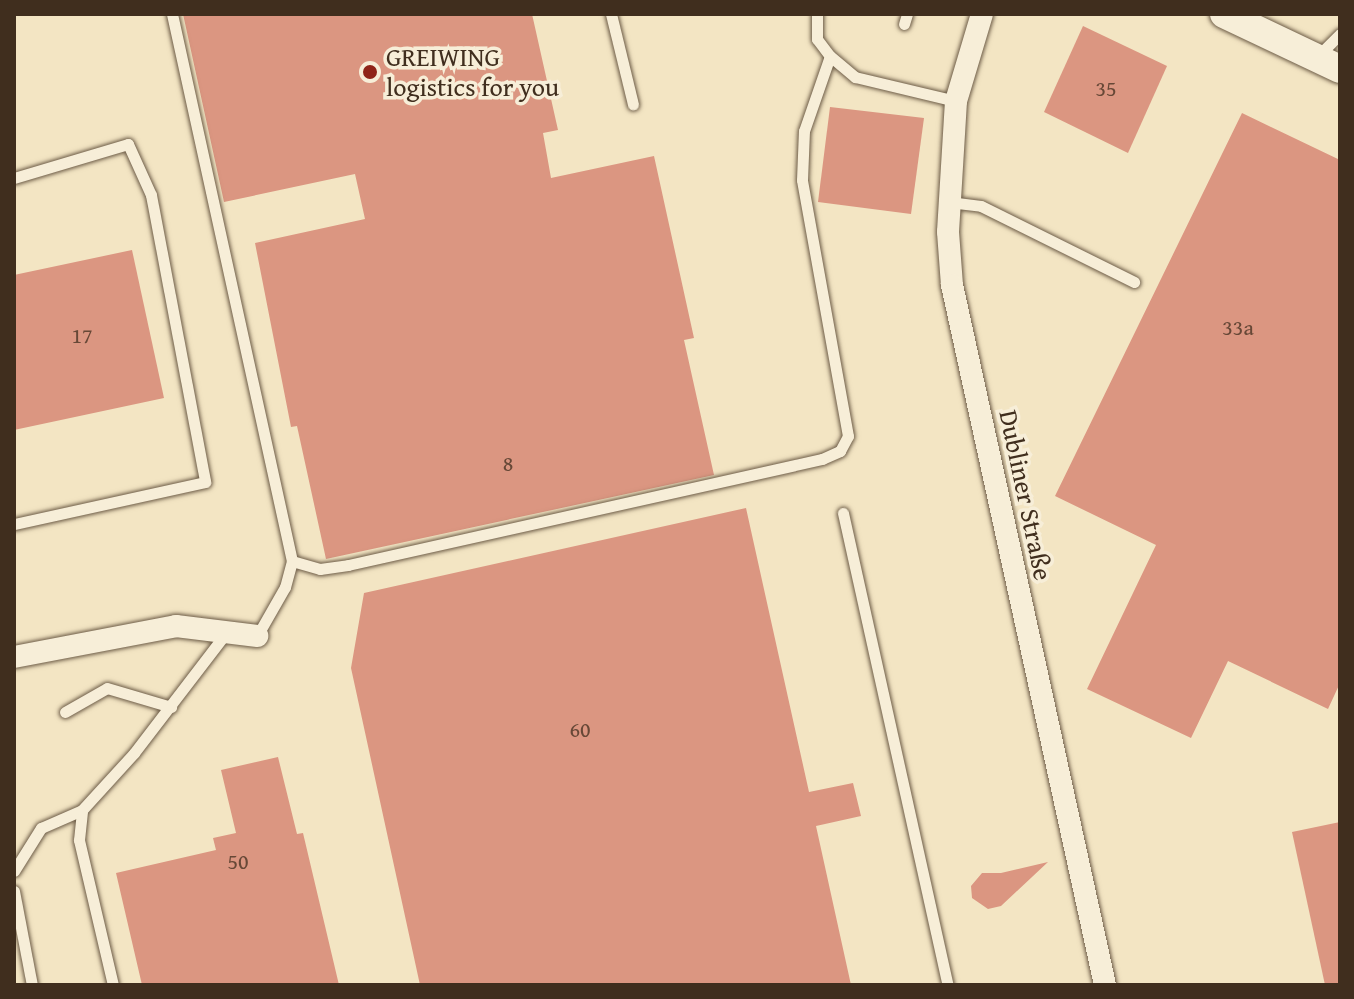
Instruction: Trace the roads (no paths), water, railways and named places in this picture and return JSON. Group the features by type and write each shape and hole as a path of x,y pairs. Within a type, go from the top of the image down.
{"street":[{"name":"Dubliner Straße","path":"982,14 956,101 949,202 952,285 1105,985"},
{"path":"1224,14 1328,63"},
{"path":"14,657 176,626 257,636"}],"lane":[{"path":"172,14 223,234 292,561 285,587 257,636"},
{"path":"611,14 633,104"},
{"path":"817,14 817,39 830,56 855,77 956,101"},
{"path":"1328,63 1340,34"},
{"path":"292,561 320,569 348,565 822,459 840,451 848,436 802,180 804,131 830,56"},
{"path":"14,524 205,482 151,195 128,144 15,175"},
{"path":"949,202 981,206 1134,282"},
{"path":"843,513 948,985"},
{"path":"14,871 41,828 82,810 171,707 226,632"},
{"path":"65,712 107,688 171,707"},
{"path":"82,810 79,840 113,985"},
{"path":"14,891 32,985"}],"place":[{"name":"GREIWING logistics for you","path":"370,72"}]}
